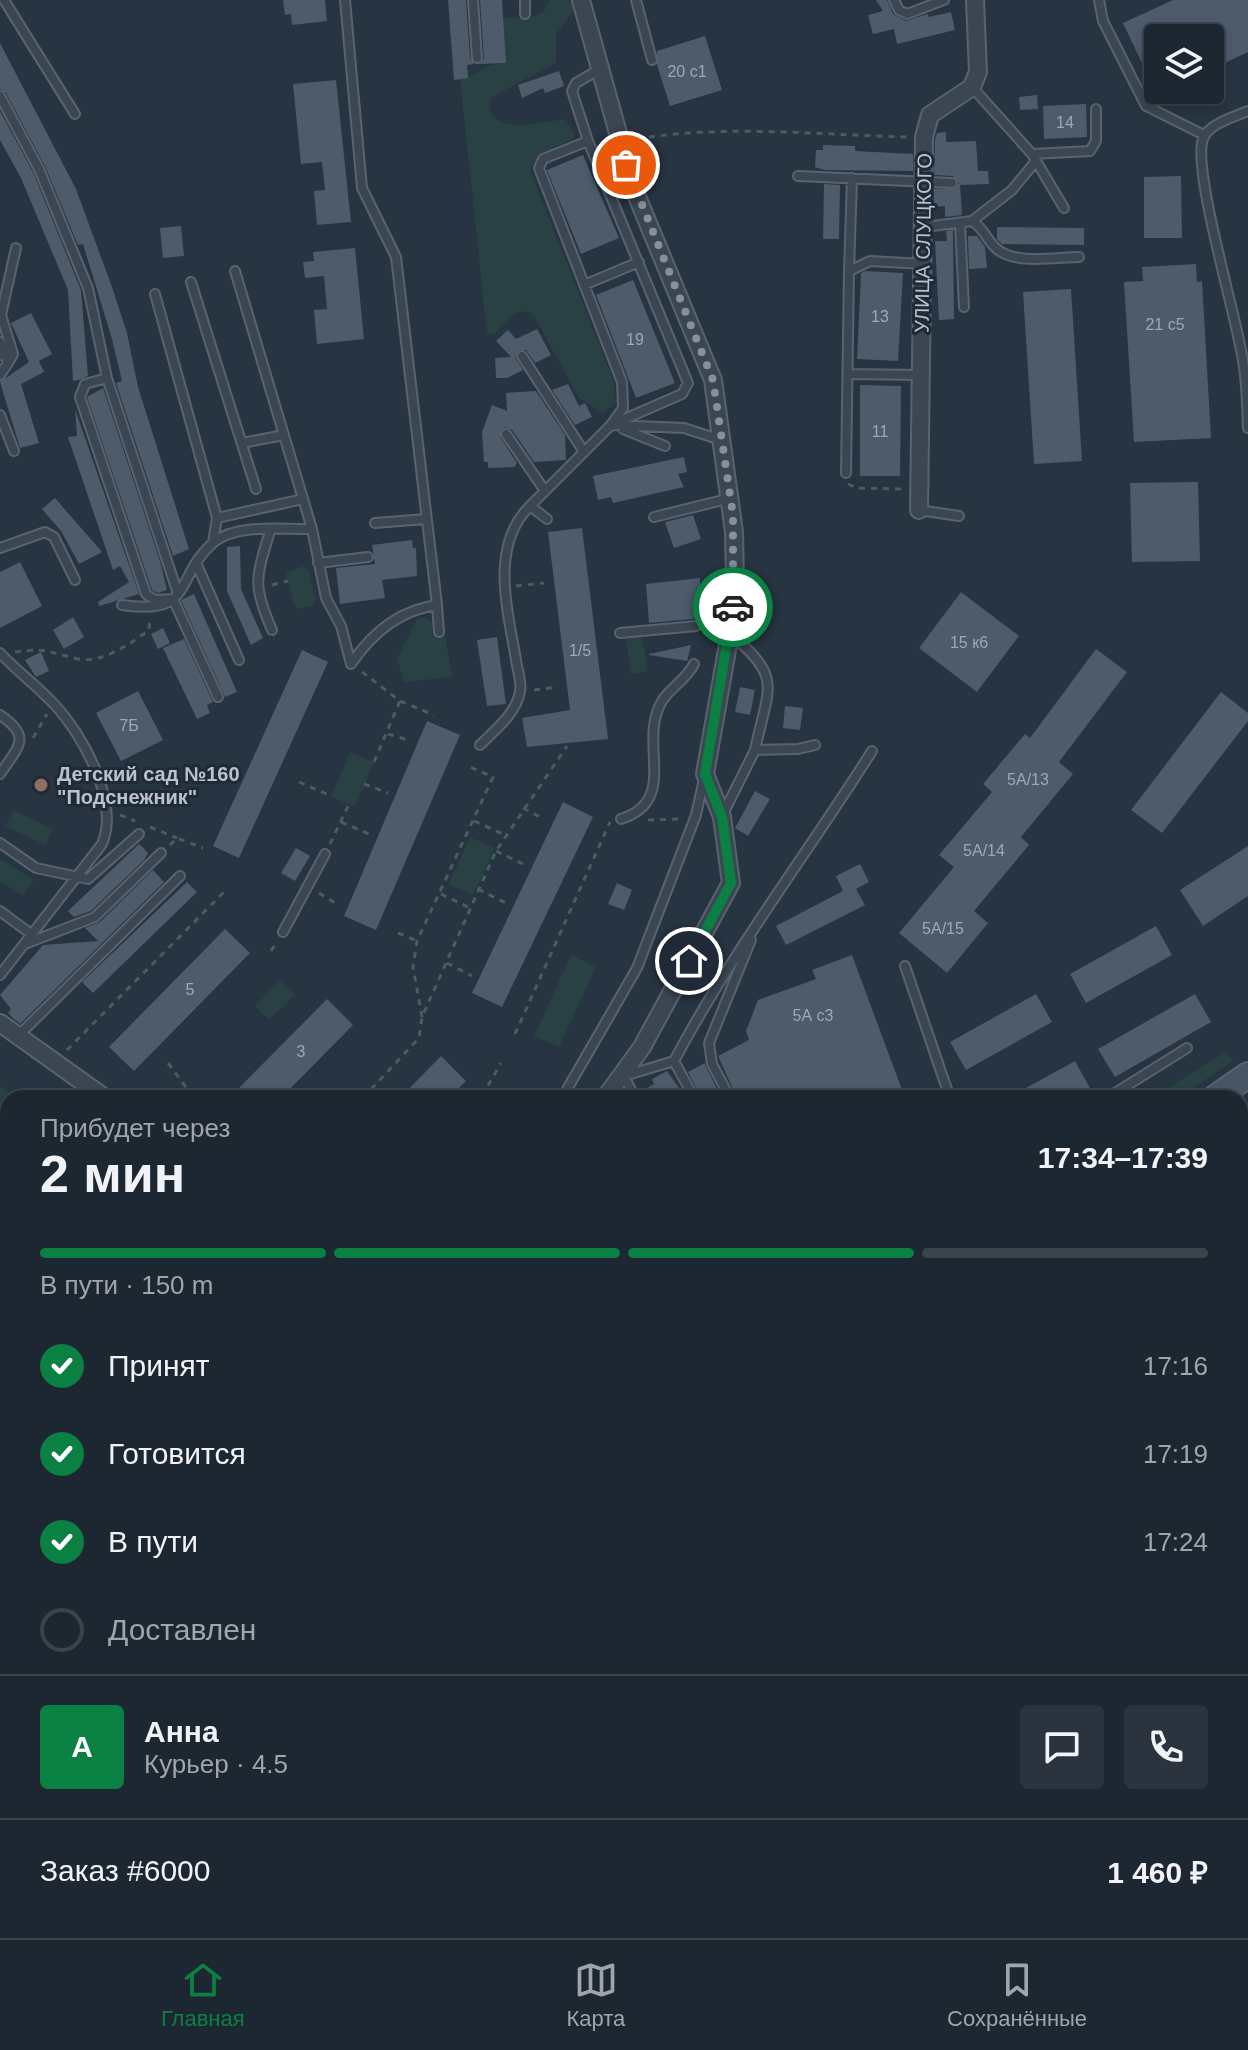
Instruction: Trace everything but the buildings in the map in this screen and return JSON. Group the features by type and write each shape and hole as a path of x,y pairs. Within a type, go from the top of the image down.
{"main road":[{"path":"1226,1090 1248,1075"}],"street":[{"path":"581,0 633,187 709,368 731,498 735,583 730,633 705,774 722,817 731,883 624,1076 612,1090"},
{"path":"972,87 978,72 975,0"},
{"name":"УЛИЦА СЛУЦКОГО","path":"919,510 924,137 930,115 972,87"},
{"path":"0,1023 93,1090"}],"lane":[{"path":"4,0 75,114"},
{"path":"345,0 362,188 396,257 439,632"},
{"path":"473,0 477,58"},
{"path":"525,0 525,14"},
{"path":"636,0 652,60"},
{"path":"894,0 899,10 907,14 944,0"},
{"path":"1099,0 1103,21 1146,106 1204,135"},
{"path":"600,69 586,75 572,91 588,141 687,388 611,425"},
{"path":"972,87 1034,158 1064,208"},
{"path":"0,96 39,169 91,297 107,378 175,596 218,697"},
{"path":"924,227 972,221 1012,190 1034,158 1090,151 1096,141 1096,109"},
{"path":"1248,111 1215,125 1204,135 1201,147 1209,210 1244,362 1248,428"},
{"path":"480,745 509,715 520,691 504,587 505,559 511,534 530,506 611,425 623,408 622,382 539,168 543,159 588,141"},
{"path":"798,176 952,183"},
{"path":"846,473 852,178"},
{"path":"972,221 982,227 997,250 1013,256 1079,257"},
{"path":"960,223 964,307"},
{"path":"0,375 13,354 1,315 16,248"},
{"path":"849,271 870,261 924,265"},
{"path":"584,285 639,262"},
{"path":"235,271 312,529 326,598 341,626 351,664"},
{"path":"191,282 256,489"},
{"path":"122,605 151,609 175,596 213,542 217,518 155,294"},
{"path":"0,342 8,363"},
{"path":"522,356 584,452"},
{"path":"848,374 920,375"},
{"path":"107,378 85,384 80,397 146,594 155,600 175,596"},
{"path":"0,415 14,451"},
{"path":"611,425 684,428 722,440"},
{"path":"611,425 665,446"},
{"path":"506,434 545,491"},
{"path":"242,443 284,435"},
{"path":"654,517 731,498"},
{"path":"217,518 303,499"},
{"path":"530,506 547,519"},
{"path":"919,510 959,516"},
{"path":"375,523 426,519"},
{"path":"213,542 227,534 312,529"},
{"path":"270,531 257,589 272,630"},
{"path":"0,548 45,532 54,537 75,580"},
{"path":"318,563 368,557"},
{"path":"197,565 239,660"},
{"path":"351,664 378,630 413,611 437,605"},
{"path":"620,633 696,626"},
{"path":"722,817 755,750 769,683 766,669 730,633"},
{"path":"0,975 102,844 109,828 109,811 79,739 53,704 1,654"},
{"path":"617,817 641,812 648,802 653,792 655,726 662,701 683,682 694,664"},
{"path":"0,715 14,724 21,736 21,744 0,774"},
{"path":"755,750 798,749 815,745"},
{"path":"631,1090 624,1076 674,1061 756,924 818,837 872,751"},
{"path":"567,1090 637,968 696,815 705,774"},
{"path":"0,843 36,868 88,879 139,834"},
{"path":"23,945 95,917 161,853"},
{"path":"283,932 325,854"},
{"path":"18,1036 180,876"},
{"path":"0,911 31,934"},
{"path":"726,1090 712,1064 709,1043 739,974 756,924"},
{"path":"905,966 947,1090"},
{"path":"1120,1090 1187,1048"},
{"path":"674,1061 690,1090"}],"path":[{"path":"619,142 738,129 805,135 924,137"},
{"path":"846,473 847,483 857,488 918,490"},
{"path":"504,587 544,583"},
{"path":"1,654 46,648 80,659 91,659 135,641 149,630"},
{"path":"351,664 400,701 434,715"},
{"path":"520,691 558,687"},
{"path":"374,762 400,701"},
{"path":"34,736 53,704"},
{"path":"387,733 411,741"},
{"path":"370,1090 419,1038 422,1017 496,851 567,746"},
{"path":"422,1017 413,967 417,941 493,777 470,767"},
{"path":"299,782 331,796"},
{"path":"364,784 388,793"},
{"path":"325,854 349,804"},
{"path":"523,808 544,819"},
{"path":"515,1034 617,817 674,821 696,815"},
{"path":"474,821 505,835"},
{"path":"341,822 369,834"},
{"path":"161,853 177,838 203,848"},
{"path":"496,851 523,864"},
{"path":"309,887 337,904"},
{"path":"53,1064 227,889"},
{"path":"478,889 506,903"},
{"path":"440,893 470,908"},
{"path":"398,933 417,941"},
{"path":"447,963 472,976"},
{"path":"168,1063 188,1090"},
{"path":"485,1090 501,1063"}],"green space":[{"path":"549,0 573,0 574,11 556,34 556,63 490,98 491,111 496,119 517,125 565,119 575,134 573,139 538,155 530,170 614,382 616,403 603,413 579,398 533,314 515,314 493,335 487,334 460,79 505,63 503,18 538,15 547,7"},
{"path":"304,566 309,570 316,601 312,606 299,609 294,606 286,573"},
{"path":"424,617 431,621 433,637 445,635 452,677 404,682 397,659 417,619"},
{"path":"642,636 648,671 631,674 626,639"},
{"path":"350,752 374,762 355,807 331,797"},
{"path":"13,810 53,829 45,845 5,826"},
{"path":"470,837 495,848 473,895 449,884"},
{"path":"0,859 34,880 23,896 0,881"},
{"path":"571,955 596,967 559,1047 534,1036"},
{"path":"280,980 295,995 269,1020 255,1006"},
{"path":"1226,1052 1233,1061 1190,1090 1165,1090"}],"way so far":[{"path":"626,165 713,380 733,515 733,607"}],"place":[{"name":"Детский сад №160 \"Подснежник\"","path":"41,785"}],"route":[{"path":"689,961 731,883 722,817 705,774 733,607"}]}
